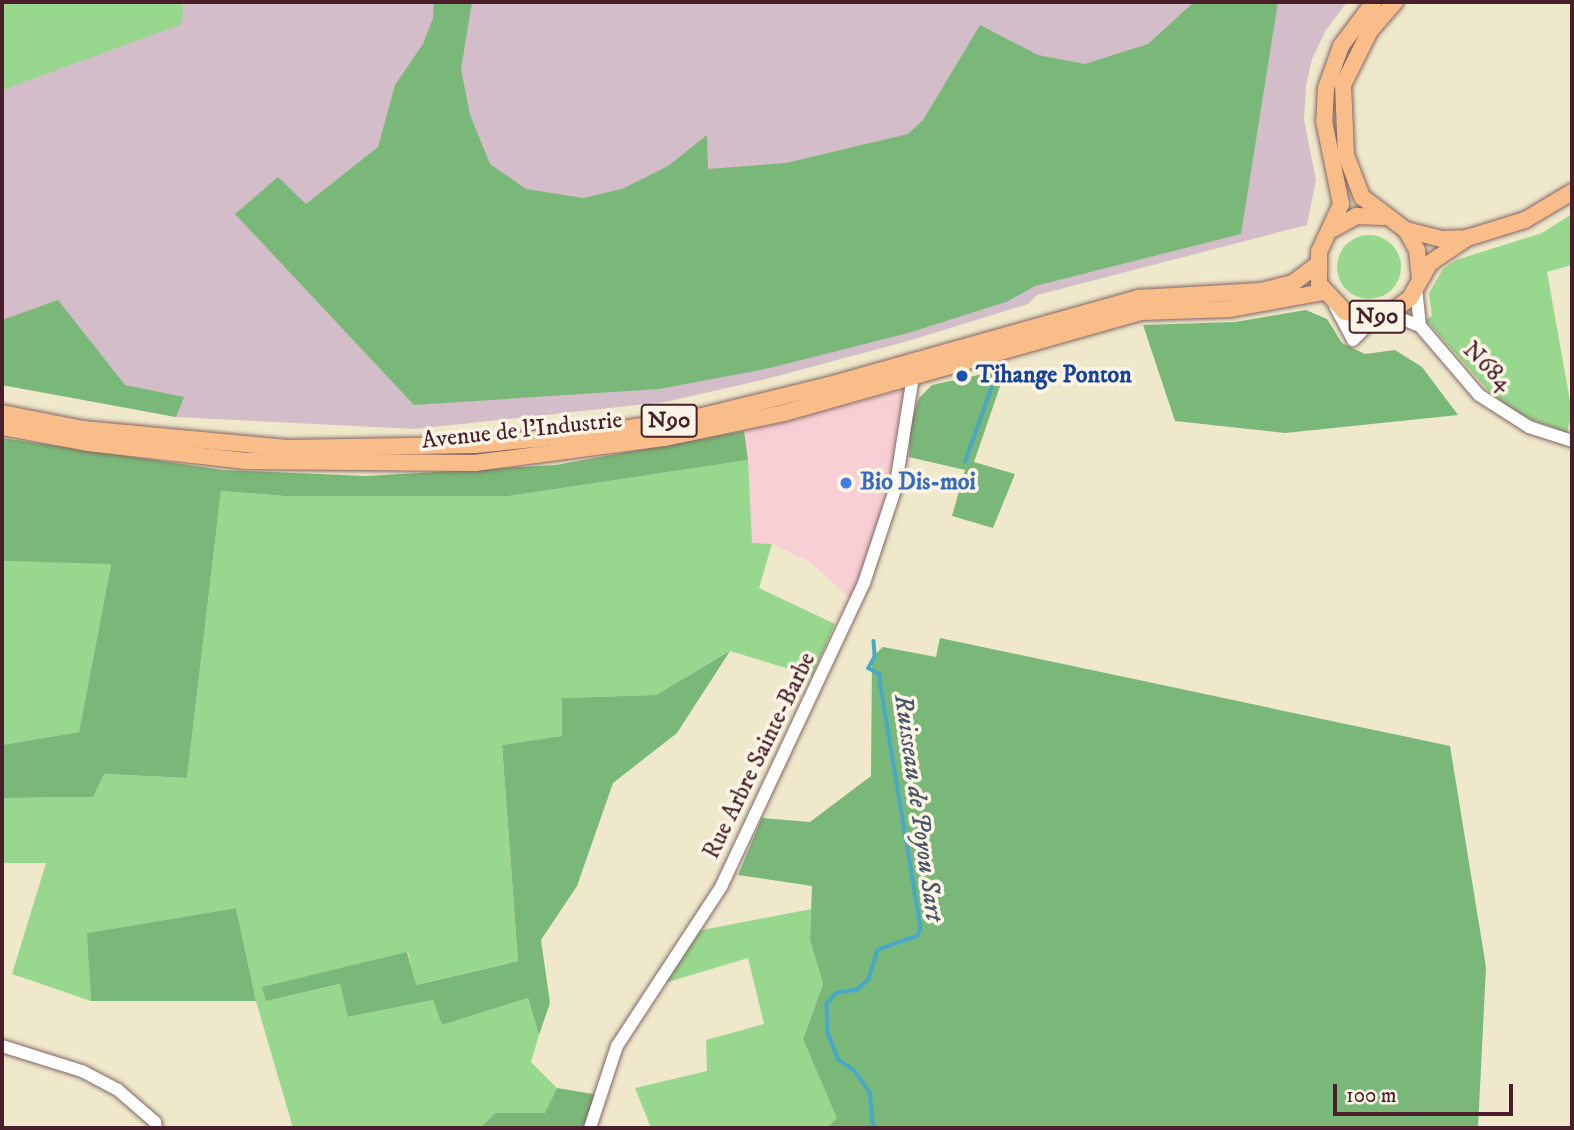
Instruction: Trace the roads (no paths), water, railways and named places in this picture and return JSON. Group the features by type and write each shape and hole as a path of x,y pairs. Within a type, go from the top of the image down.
{"main road":[{"path":"1317,265 1341,204 1325,121 1326,88 1341,46 1374,2"},
{"path":"1395,2 1350,63 1341,116 1346,155 1362,197 1401,226"},
{"name":"N90","path":"1333,229 1369,214 1431,239 1467,238 1525,220 1572,192"},
{"name":"N90","path":"1401,226 1416,250 1418,283"},
{"name":"N90","path":"1317,265 1329,298 1360,317 1382,316 1418,283 1430,263 1467,238"},
{"name":"Avenue de l'Industrie","path":"2,413 83,429 287,448 475,446 698,416 921,359 1138,298 1261,291 1293,283 1317,265"},
{"name":"Avenue de l'Industrie","path":"2,427 88,443 246,461 475,463 665,438 784,413 1141,312 1230,309 1329,298"}],"street":[{"path":"1418,283 1420,326"},
{"path":"1329,298 1353,340 1382,316"},
{"name":"N684","path":"1382,316 1420,326 1487,401 1529,427 1572,441"},
{"path":"909,379 921,359"},
{"name":"Rue Arbre Sainte-Barbe","path":"590,1128 617,1046 721,887 864,583 895,491 909,379"},
{"path":"2,1046 82,1071 118,1090 156,1128"}],"waterway":[{"name":"Ruisseau de Poyou Sart","path":"965,462 998,370"},
{"name":"Ruisseau de Poyou Sart","path":"874,641 875,657 869,668 879,674 921,927 918,936 878,950 869,980 857,990 837,993 827,1004 828,1033 839,1060 854,1070 870,1092 874,1128"}],"place":[{"name":"Tihange Ponton","path":"962,376"},
{"name":"Bio Dis-moi","path":"846,483"}]}
